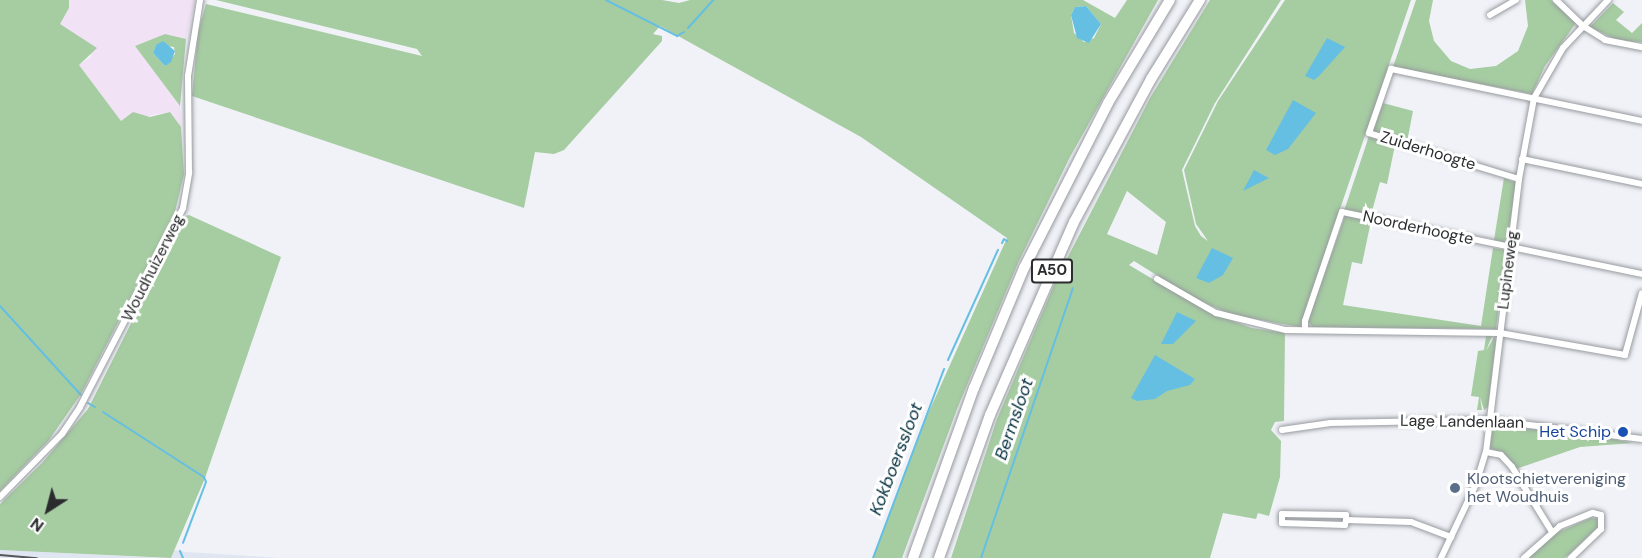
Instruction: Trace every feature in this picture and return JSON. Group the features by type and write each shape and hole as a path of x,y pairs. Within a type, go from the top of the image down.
{"highway":[{"name":"A50","path":"913,558 974,388 1024,268 1108,103 1170,0"},
{"name":"A50","path":"939,558 990,415 1074,222 1146,88 1200,0"}],"street":[{"name":"Woudhuizerweg","path":"0,497 62,434 80,407 183,208 189,174 188,76 200,0"},
{"path":"1490,15 1516,0"},
{"path":"1556,0 1582,26 1605,40 1642,46"},
{"name":"Lupineweg","path":"1441,558 1476,484 1486,452 1519,179 1534,98 1563,48 1608,0"},
{"name":"Zuiderhoogte","path":"1519,179 1369,133 1391,69 1534,98"},
{"path":"1534,98 1642,121"},
{"path":"1522,159 1642,184"},
{"name":"Noorderhoogte","path":"1305,330 1305,321 1342,212 1510,248"},
{"path":"1510,248 1642,274"},
{"path":"1157,279 1230,318 1286,330 1500,333 1625,355 1642,294"},
{"name":"Lage Landenlaan","path":"1282,430 1330,423 1489,420 1642,439"},
{"path":"1486,452 1501,455 1512,467 1552,532"},
{"path":"1282,513 1346,514 1346,520 1345,525 1282,523 1282,513"},
{"path":"1524,558 1552,532 1593,513 1602,515 1601,529 1571,558"},
{"path":"1346,520 1411,522 1451,537"}],"shaded area":[{"path":"69,0 195,0 186,39 165,34 135,46 180,106 181,127 169,112 121,121 79,65 92,56 59,24 69,8"},
{"path":"0,550 164,558 0,558"},
{"path":"174,550 186,552 280,558 171,558"}],"green space":[{"path":"0,0 69,0 69,8 60,24 97,48 79,65 121,121 133,112 150,117 170,112 181,127 184,174 175,212 81,394 49,440 0,491"},
{"path":"216,0 662,0 679,3 690,0 1083,0 1115,18 1127,0 1158,0 1070,157 1018,263 957,409 902,558 873,558 927,416 1007,238 861,137 660,26 653,34 662,36 662,41 564,150 554,154 535,152 524,208 192,96 198,32 206,4 422,56 417,49","holes":["1086,6 1101,24 1094,38 1084,42 1074,33 1071,15 1075,7"]},
{"path":"1210,0 1281,0 1215,103 1182,170 1195,226 1201,236 1208,241 1196,224 1184,170 1218,101 1285,0 1411,0 1300,327 1233,315 1193,298 1134,261 1129,265 1210,313 1252,328 1285,333 1284,421 1275,422 1271,430 1281,441 1280,477 1269,516 1258,513 1256,519 1223,513 1210,558 951,558 997,419 1057,278 1150,98","holes":["1127,191 1166,222 1157,255 1107,234"]},
{"path":"1416,0 1433,0 1429,21 1434,41 1451,61 1470,69 1496,66 1518,51 1528,26 1525,0 1551,0 1576,23 1545,66 1532,94 1393,67"},
{"path":"1613,3 1624,12 1616,20 1632,33 1642,23 1642,42 1619,41 1590,27"},
{"path":"165,34 186,39 180,106 135,46","holes":["156,45 174,47 175,54 165,66 153,53"]},
{"path":"1383,103 1413,111 1407,142 1373,131"},
{"path":"1369,136 1395,145 1387,184 1380,182 1371,215 1344,211"},
{"path":"1504,178 1516,183 1507,243 1494,240"},
{"path":"189,215 281,257 205,478 171,558 0,550 0,504 42,463 88,409 185,216"},
{"path":"1345,216 1371,221 1362,264 1352,262 1343,305 1481,326 1493,248 1506,250 1496,329 1312,327 1308,321"},
{"path":"1486,336 1492,336 1486,351 1494,337 1496,340 1488,407 1484,410 1480,397 1482,410 1477,410 1479,397 1471,396 1478,351 1484,350"},
{"path":"1493,425 1598,436 1633,443 1580,447 1516,469 1507,456 1490,448"},
{"path":"1591,518 1598,519 1600,525 1565,558 1529,558 1556,533"}],"water":[{"path":"1086,6 1101,24 1089,43 1077,38 1071,15 1075,7"},
{"path":"1327,38 1345,47 1314,80 1305,76"},
{"path":"163,41 175,51 171,62 165,66 153,53 156,45"},
{"path":"1293,100 1316,113 1288,149 1275,155 1266,150"},
{"path":"1254,170 1269,178 1243,191"},
{"path":"1212,248 1233,258 1223,275 1209,283 1196,278"},
{"path":"1177,312 1196,321 1173,344 1161,344"},
{"path":"1155,355 1195,379 1190,385 1167,391 1155,399 1137,401 1131,398"}],"waterway":[{"path":"606,0 677,36 684,32"},
{"path":"688,28 713,0"},
{"name":"Kokboerssloot","path":"1002,243 1004,239 1007,241"},
{"name":"Kokboerssloot","path":"948,360 998,250"},
{"name":"Bermsloot","path":"981,558 1073,288"},
{"name":"Kokboerssloot","path":"0,306 81,395"},
{"name":"Kokboerssloot","path":"873,558 944,369"},
{"name":"Kokboerssloot","path":"88,403 95,407"},
{"name":"Kokboerssloot","path":"103,412 204,477 206,482 183,543"},
{"name":"Kokboerssloot","path":"180,551 183,558"}],"railway":[{"path":"0,555 37,558"}],"place":[{"name":"Het Schip","path":"1623,432"},
{"name":"Klootschietvereniging het Woudhuis","path":"1455,488"}]}
